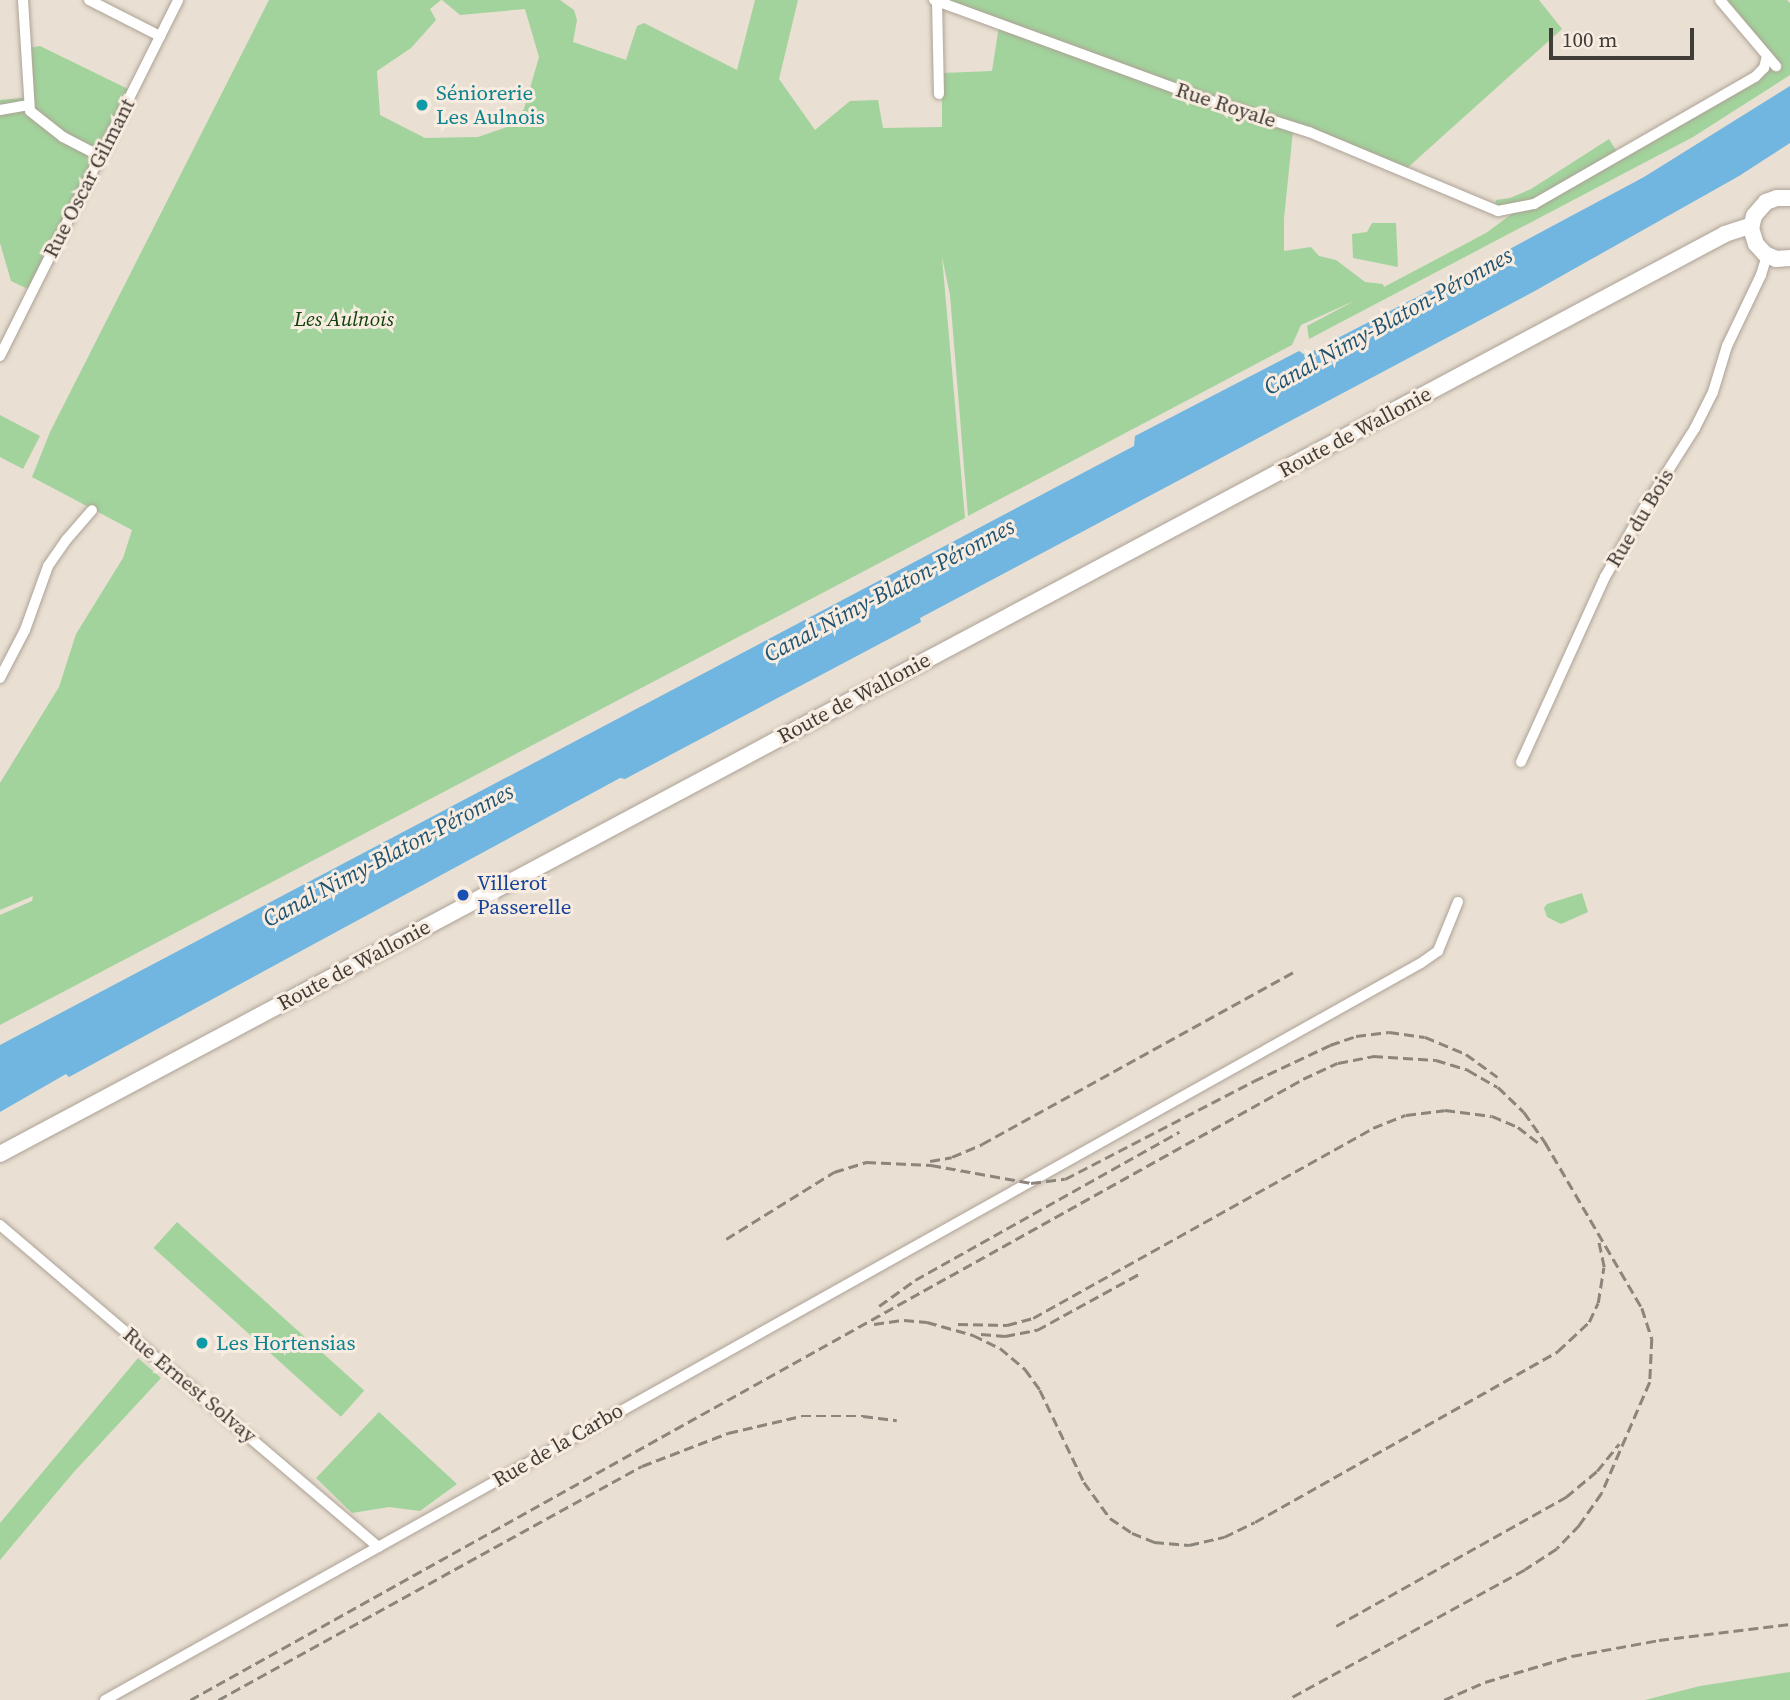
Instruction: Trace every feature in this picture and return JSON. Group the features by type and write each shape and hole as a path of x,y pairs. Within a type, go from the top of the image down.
{"main road":[{"path":"1773,254 1752,225 1757,210 1766,202 1777,198 1790,198"},
{"name":"Route de Wallonie","path":"0,1154 1709,244 1752,225"},
{"path":"1709,244 1740,240 1773,254"}],"street":[{"path":"23,0 30,111 46,125 100,156"},
{"path":"89,0 160,36"},
{"name":"Rue Oscar Gilmant","path":"0,354 178,0"},
{"path":"936,0 939,94"},
{"name":"Rue Royale","path":"936,0 1196,96 1309,132 1492,209 1517,210 1534,204 1755,77 1764,68 1767,56"},
{"path":"1720,0 1776,66"},
{"path":"0,110 29,101"},
{"name":"Rue du Bois","path":"1521,762 1605,577 1643,510 1695,428 1713,392 1727,345 1773,254"},
{"path":"0,678 25,629 48,566 92,510"},
{"name":"Rue de la Carbo","path":"106,1700 722,1352 1013,1193 1421,963 1437,951 1458,902"},
{"name":"Rue Ernest Solvay","path":"0,1225 379,1547"}],"green space":[{"name":"Les Aulnois","path":"269,0 441,0 430,9 436,20 411,48 377,71 380,115 425,138 478,137 510,126 524,109 539,57 525,9 460,15 442,0 560,0 574,10 577,20 573,42 626,60 637,26 644,23 737,70 755,0 798,0 779,79 815,130 850,101 878,100 883,128 942,127 942,73 992,71 999,26 1293,131 1284,218 1284,251 1311,247 1319,256 1336,260 1365,282 1383,284 1384,287 1486,233 1517,210 1755,77 1767,56 1720,0 1787,0 1790,3 1790,75 1693,137 1309,339 1307,326 1356,300 1301,325 1292,345 968,516 950,295 942,257 965,518 0,1025 0,915 32,901 33,896 0,910 0,783 59,687 76,634 123,558 132,530 32,477 50,432"},
{"path":"943,0 1539,0 1562,29 1405,170"},
{"path":"40,46 128,89 28,289 11,281 0,243 0,100 33,97 29,48"},
{"path":"1609,139 1617,152 1540,197 1513,206 1495,205 1496,200 1510,198 1531,189"},
{"path":"1372,223 1396,223 1398,267 1353,258 1352,234 1367,232"},
{"path":"0,415 40,436 23,469 0,457"},
{"path":"1582,893 1588,912 1561,924 1547,917 1544,908 1547,904"},
{"path":"177,1222 364,1391 341,1417 154,1248"},
{"path":"138,1358 161,1378 73,1473 0,1560 0,1523"},
{"path":"379,1412 457,1484 420,1511 389,1507 352,1513 316,1478"},
{"path":"1790,1672 1790,1700 1645,1700 1700,1686"}],"water":[{"name":"Canal Nimy-Blaton-Péronnes","path":"1790,86 1790,143 1739,176 1533,292 920,618 921,622 625,779 620,778 69,1077 66,1074 0,1112 0,1045 1134,446 1135,436 1299,351 1305,355 1506,251 1644,177"}],"railway":[{"path":"930,1161 952,1157 982,1144 1293,972"},
{"path":"726,1239 834,1172 866,1162 931,1165 1031,1183 1065,1179 1254,1081 1330,1045 1356,1036 1389,1032 1425,1037 1466,1054 1498,1077"},
{"path":"190,1700 1303,1079 1338,1063 1373,1056 1436,1060 1468,1070 1498,1087 1524,1112 1545,1142 1642,1308 1652,1339 1650,1382 1602,1493 1580,1525 1557,1549 1525,1570 1288,1700"},
{"path":"958,1324 1007,1325 1033,1318 1373,1128 1406,1115 1445,1110 1492,1116 1518,1127 1540,1144"},
{"path":"879,1306 915,1280 1179,1132"},
{"path":"874,1324 904,1320 927,1322 973,1335 1000,1348 1025,1369 1040,1390 1084,1482 1110,1518 1132,1533 1154,1542 1189,1545 1224,1537 1255,1522 1558,1351 1589,1322 1598,1303 1604,1267 1599,1243"},
{"path":"981,1334 1005,1336 1037,1330 1139,1274"},
{"path":"218,1700 642,1466 728,1433 801,1416 863,1416 897,1420"},
{"path":"1336,1626 1566,1497 1597,1471 1619,1444"},
{"path":"1444,1700 1485,1682 1572,1656 1659,1640 1790,1624"}],"place":[{"name":"Séniorerie Les Aulnois","path":"422,105"},
{"name":"Villerot Passerelle","path":"463,895"},
{"name":"Les Hortensias","path":"202,1343"}]}
